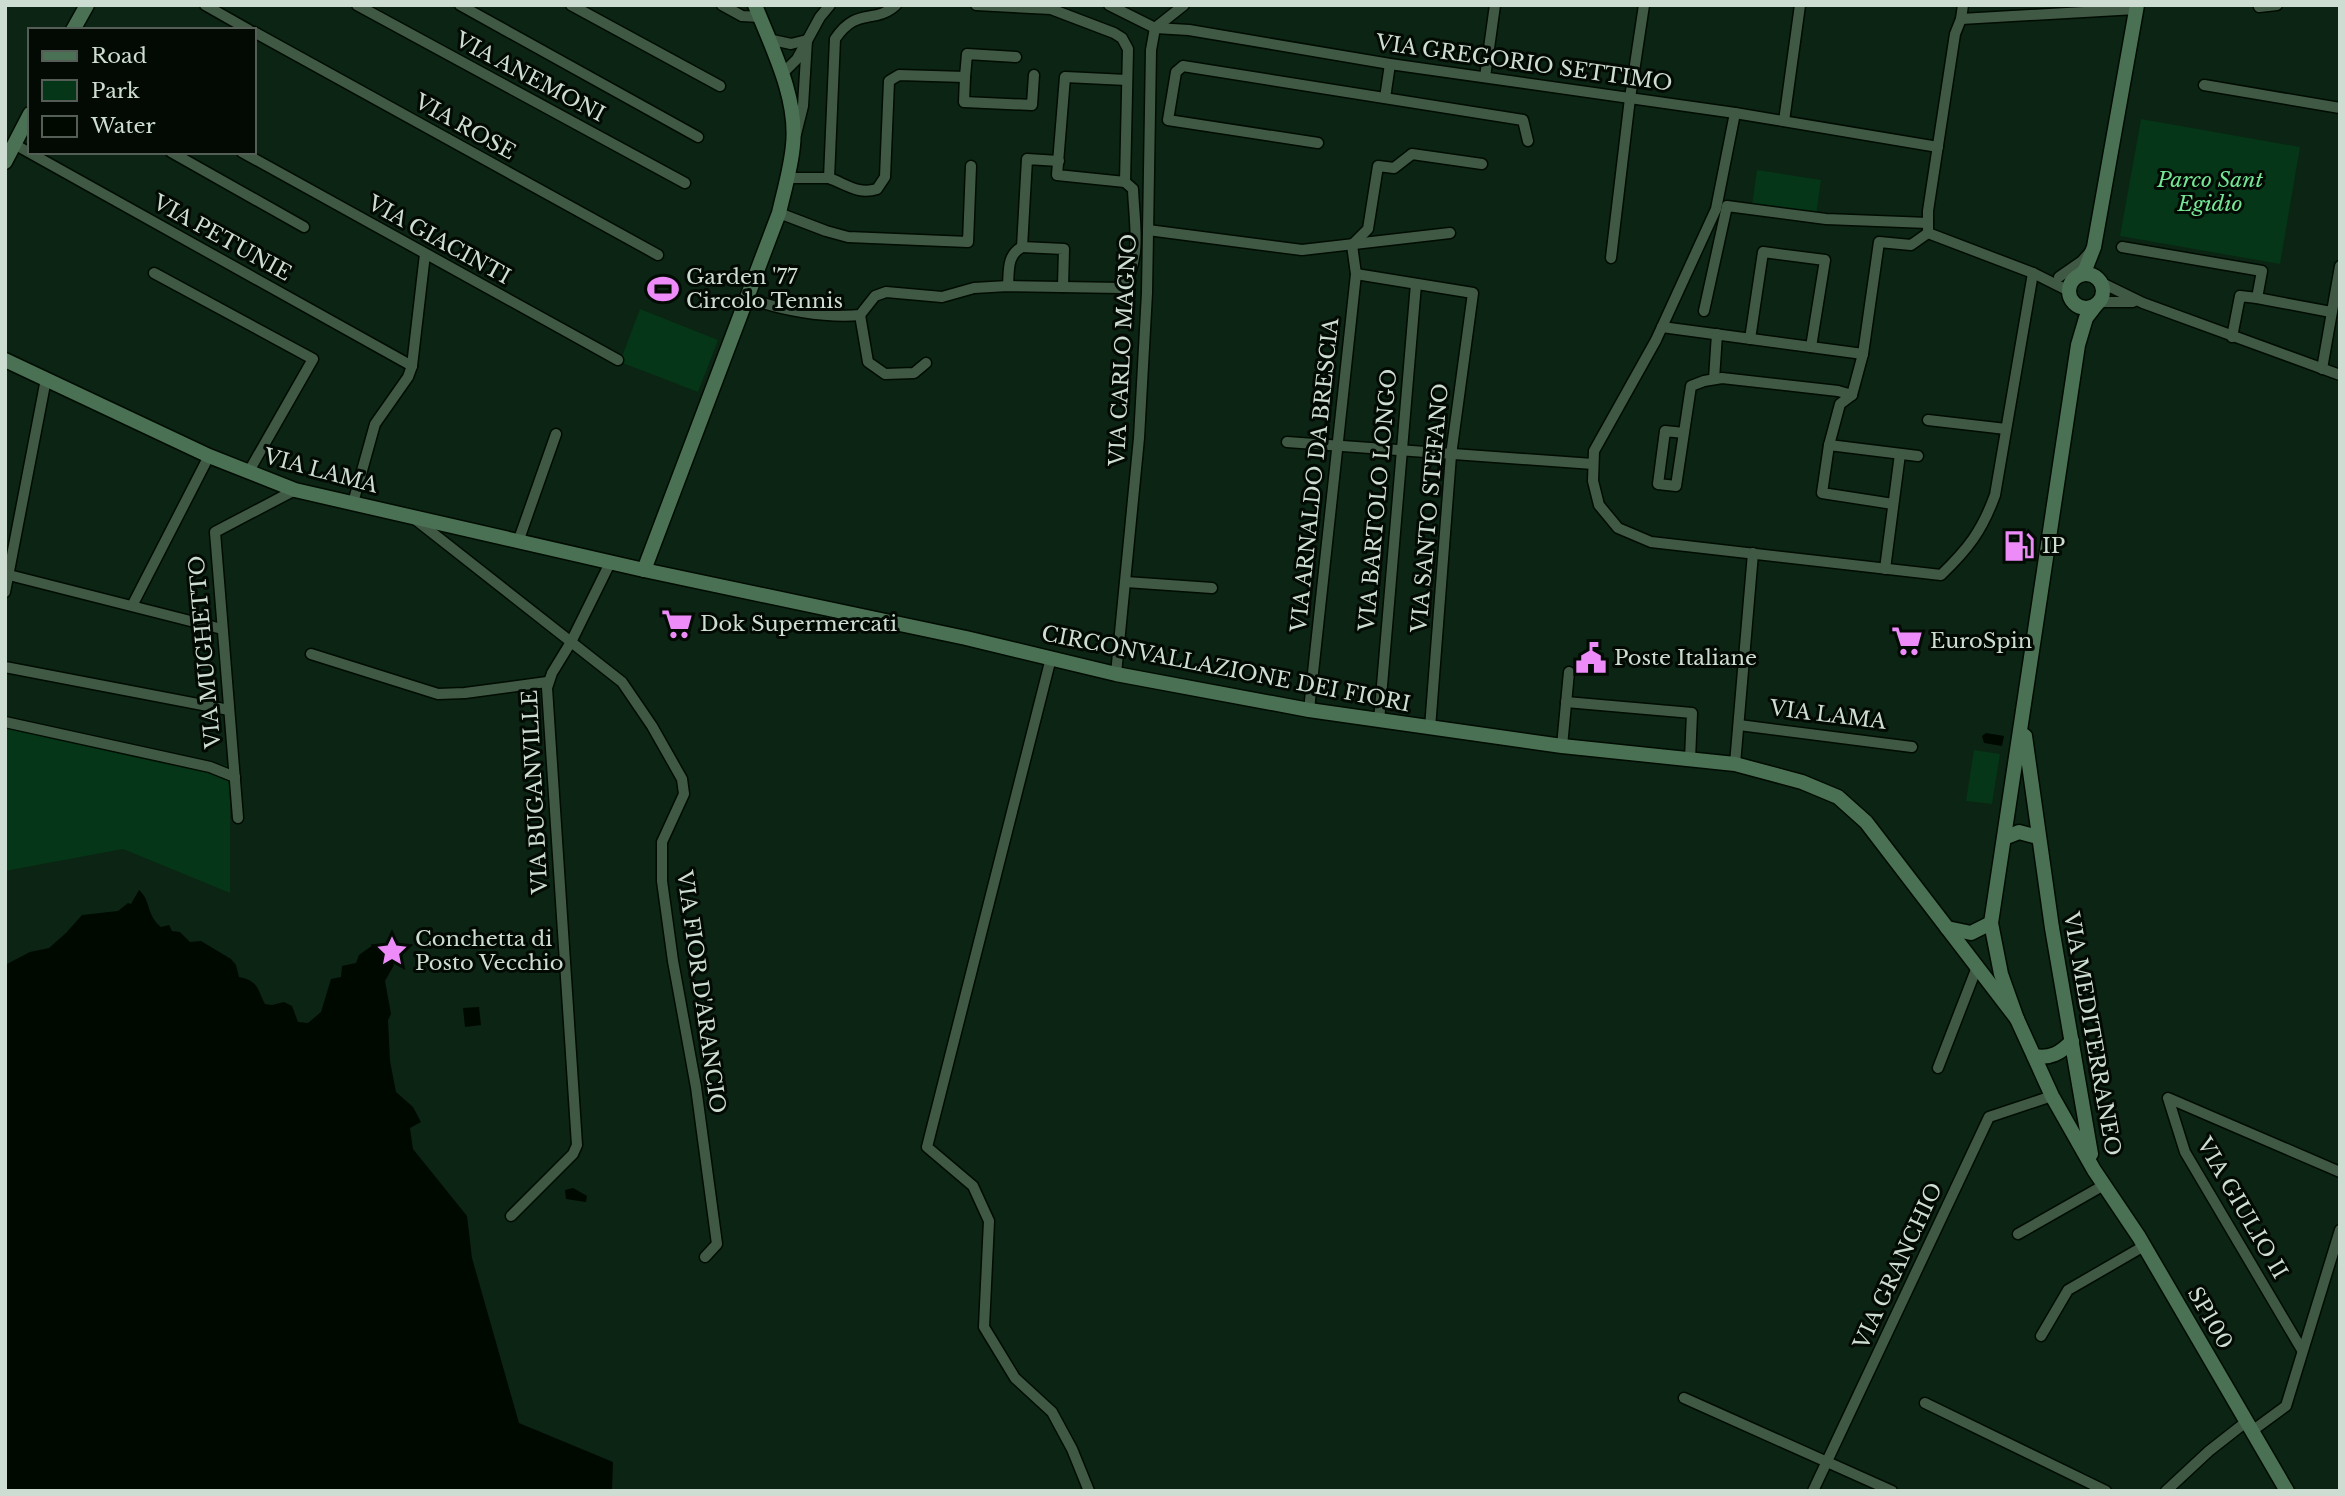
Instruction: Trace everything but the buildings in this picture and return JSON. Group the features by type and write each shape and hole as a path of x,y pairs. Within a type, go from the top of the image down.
{"street":[{"path":"74,28 87,5"},
{"path":"205,5 245,28"},
{"name":"VIA ANEMONI","path":"357,5 685,183"},
{"path":"460,5 698,137"},
{"path":"571,5 720,86"},
{"path":"722,5 742,16 757,11 782,74 792,108 794,142"},
{"path":"782,74 797,59 820,17 831,5"},
{"path":"829,178 835,39 844,26 863,16 890,11 896,5"},
{"path":"976,5 1051,9 1122,38 1128,49 1125,182"},
{"name":"VIA GREGORIO SETTIMO","path":"1109,5 1155,28 1189,30 1390,64 1735,113 1938,147"},
{"path":"1155,28 1184,5"},
{"path":"1485,77 1495,5"},
{"path":"1611,258 1644,5"},
{"path":"1784,121 1800,5"},
{"path":"1893,504 1822,493 1829,445 1840,404 1852,395 1863,354 1879,242 1911,246 1928,228 1955,34 1961,19 1962,5"},
{"path":"1992,5 1993,17"},
{"path":"2260,5 2259,7 2277,5"},
{"path":"1961,19 2137,7 2094,247 2085,270 2078,277 2073,298 2078,345"},
{"name":"VIA CARLO MAGNO","path":"1116,674 1139,438 1148,253 1151,50 1155,28"},
{"name":"VIA ROSE","path":"256,33 658,255"},
{"path":"768,39 791,44 807,40"},
{"path":"644,570 779,213 803,106 807,40"},
{"path":"1016,57 967,54 964,102 1032,105 1034,75"},
{"path":"1385,97 1390,64"},
{"path":"1168,120 1176,72 1183,66 1523,120 1528,141"},
{"path":"788,178 829,178 853,190 868,192 877,189 885,177 889,81 899,75 965,77"},
{"path":"746,297 793,310 847,316 860,315 875,296 886,292 942,297 974,288 1008,286 1121,288 1129,279 1133,267 1133,189 1125,182 1058,175 1065,77 1127,80"},
{"path":"2204,85 2340,108"},
{"path":"1127,96 1151,97"},
{"path":"1735,113 1716,209 1662,327 1594,451 1593,481 1599,505 1618,528 1651,542 1941,575 1968,547 1985,524 1995,495 2033,273"},
{"path":"5,162 28,118"},
{"path":"1150,118 1318,142"},
{"name":"VIA PETUNIE","path":"14,144 28,152"},
{"name":"VIA PETUNIE","path":"32,154 412,366"},
{"path":"175,154 304,227"},
{"name":"VIA GIACINTI","path":"246,154 618,360"},
{"path":"1352,245 1368,229 1378,166 1394,168 1412,154 1482,164"},
{"path":"1022,247 1027,159 1059,162"},
{"path":"779,213 826,232 848,237 968,242 971,166"},
{"path":"1704,311 1727,206 1826,219 1928,228 2033,273 2084,307 2113,300 2143,303"},
{"path":"1148,230 1302,250 1450,233"},
{"name":"VIA ARNALDO DA BRESCIA","path":"1309,710 1356,274 1352,245"},
{"path":"1008,286 1010,259 1014,251 1022,247 1064,249 1063,287"},
{"path":"2059,277 2082,261 2094,247"},
{"path":"2022,717 2078,345 2086,318 2102,294 2094,247"},
{"path":"2122,247 2262,271 2258,298"},
{"path":"1750,339 1763,252 1825,260 1811,347"},
{"path":"1134,254 1148,253"},
{"path":"353,503 375,424 408,377 412,366 425,254"},
{"path":"2322,369 2340,266"},
{"path":"153,273 313,359 248,472"},
{"path":"2033,273 2059,277 2089,275 2143,303 2340,375"},
{"path":"1356,274 1416,284"},
{"name":"VIA SANTO STEFANO","path":"1416,284 1473,293 1451,455 1430,728"},
{"name":"VIA BARTOLO LONGO","path":"1379,721 1416,284"},
{"path":"2232,337 2240,296 2331,312"},
{"path":"860,315 868,362 885,374 914,373 926,363"},
{"path":"1662,327 1863,354"},
{"path":"1714,379 1717,334"},
{"name":"VIA LAMA","path":"5,360 209,456 295,490 644,570"},
{"path":"1684,433 1665,431 1658,484 1676,486 1684,433 1691,386 1722,378 1852,395"},
{"path":"5,592 46,379"},
{"path":"1928,420 2006,429"},
{"path":"518,542 556,433"},
{"path":"1287,442 1593,464"},
{"path":"1829,445 1918,457"},
{"path":"1885,569 1900,454"},
{"path":"133,604 209,456"},
{"name":"VIA MUGHETTO","path":"238,818 215,532 295,490"},
{"name":"VIA FIOR D'ARANCIO","path":"411,516 614,674 629,690 678,771 684,787 681,802 662,842 662,881 673,961 696,1087 717,1244 705,1257"},
{"path":"1735,764 1754,553"},
{"name":"VIA BUGANVILLE","path":"511,1216 573,1154 577,1146 547,682 571,642 610,563"},
{"name":"CIRCONVALLAZIONE DEI FIORI","path":"644,570 966,638 1116,674 1309,710 1562,746 1735,764 1802,782 1839,797 1866,822 2017,1019"},
{"path":"9,575 133,604 222,629"},
{"path":"1126,582 1212,588"},
{"path":"311,654 438,694 547,682"},
{"path":"1051,658 927,1147 973,1186 989,1221 984,1327 1015,1378 1052,1412 1072,1449 1089,1491"},
{"path":"5,667 229,710"},
{"path":"1562,746 1569,672"},
{"path":"1566,702 1692,713 1690,759"},
{"name":"VIA MEDITERRANEO","path":"2022,717 2038,837 2094,1170"},
{"name":"VIA MEDITERRANEO","path":"2022,717 1991,923 2001,974 2017,1019 2052,1096 2094,1170"},
{"path":"5,722 209,767 235,777"},
{"name":"VIA LAMA","path":"1739,725 1912,747"},
{"path":"2004,838 2019,832 2038,837"},
{"path":"1947,928 1971,933 1991,923"},
{"path":"1938,1068 1976,967"},
{"path":"2034,1056 2052,1056 2064,1050 2072,1041"},
{"path":"2052,1096 2068,1094 2079,1084"},
{"name":"VIA GRANCHIO","path":"1813,1491 1989,1116 2052,1096"},
{"name":"VIA GIULIO II","path":"2302,1350 2185,1152 2168,1098 2340,1172"},
{"name":"SP100","path":"2094,1170 2144,1246 2287,1491"},
{"path":"2018,1234 2104,1185"},
{"path":"2166,1491 2249,1426 2286,1406 2340,1230"},
{"path":"2041,1336 2068,1290 2144,1246"},
{"path":"1684,1398 1892,1491"},
{"path":"1925,1403 2106,1491"},
{"path":"2177,1480 2185,1491"}],"green space":[{"name":"Parco Sant Egidio","path":"2141,119 2300,147 2280,264 2120,236"},
{"path":"1757,170 1821,180 1816,215 1752,205"},
{"path":"640,309 718,340 698,392 620,362"},
{"path":"5,718 230,766 230,893 123,849 5,871"},
{"path":"1974,750 2000,754 1992,804 1966,801"}],"water":[{"path":"1986,733 2004,736 2002,746 1984,743 1982,736"},
{"path":"139,890 153,918 161,927 169,925 172,931 180,932 190,942 201,941 231,959 236,965 239,977 254,983 265,1004 284,1002 292,1006 298,1022 308,1023 321,1012 331,979 341,977 342,966 356,963 359,955 373,945 388,955 394,965 385,981 391,1014 388,1020 390,1061 396,1092 413,1107 421,1122 410,1128 413,1149 467,1216 472,1258 519,1423 613,1462 612,1491 5,1491 5,965 30,952 49,948 82,915 118,911 128,903 131,904"},
{"path":"479,1007 481,1025 465,1027 463,1008"},
{"path":"573,1188 587,1196 586,1202 566,1199 565,1190"}],"place":[{"name":"Garden '77 Circolo Tennis","path":"663,289"},
{"name":"IP","path":"2019,546"},
{"name":"Dok Supermercati","path":"677,624"},
{"name":"EuroSpin","path":"1907,641"},
{"name":"Poste Italiane","path":"1591,658"},
{"name":"Conchetta di Posto Vecchio","path":"392,951"}]}
